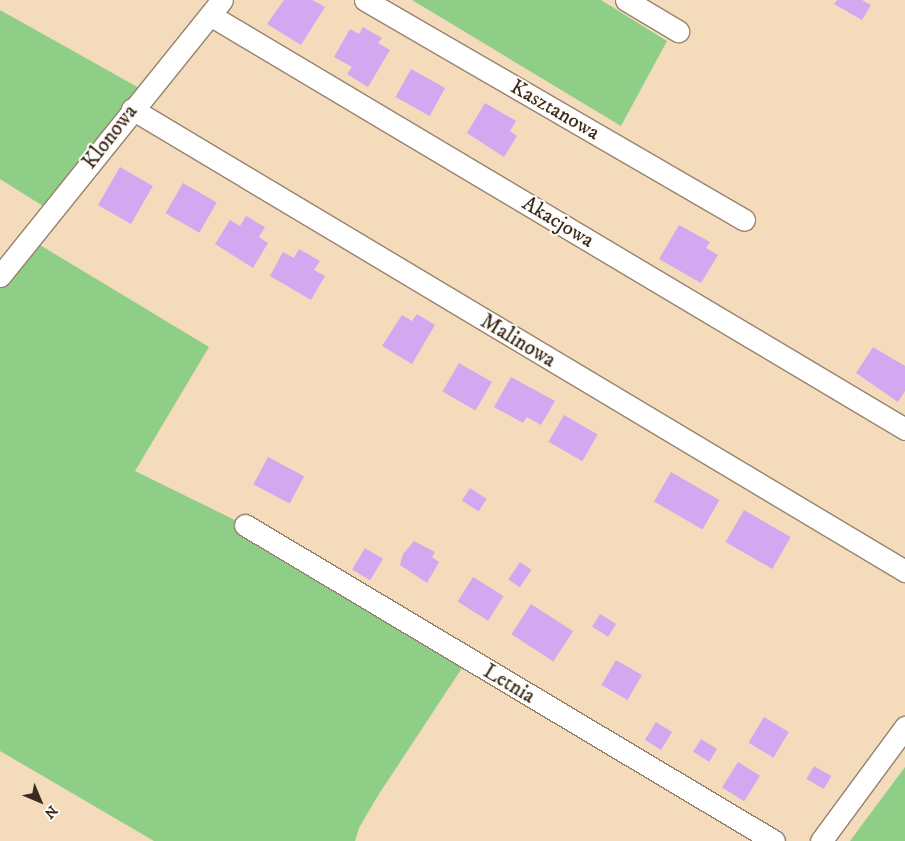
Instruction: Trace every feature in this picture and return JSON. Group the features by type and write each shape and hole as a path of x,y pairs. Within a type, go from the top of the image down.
{"street":[{"name":"Kasztanowa","path":"365,0 744,220"},
{"path":"626,0 678,31"},
{"name":"Klonowa","path":"0,276 132,108 216,7"},
{"name":"Akacjowa","path":"216,7 905,429"},
{"name":"Malinowa","path":"132,108 905,571"},
{"name":"Letnia","path":"245,525 774,841"},
{"path":"821,841 905,727"}],"green space":[{"path":"412,0 601,0 667,41 621,126"},
{"path":"0,10 141,89 43,206 0,179"},
{"path":"35,242 209,347 135,471 245,525 468,659 377,797 359,828 355,841 154,841 0,751 0,285"},
{"path":"905,767 905,841 850,841"}],"building":[{"path":"284,0 312,0 325,7 301,45 267,24"},
{"path":"837,0 862,0 871,5 862,20 834,4"},
{"path":"363,27 382,38 378,43 390,50 368,87 347,74 352,67 334,57 350,29 359,34"},
{"path":"411,69 445,88 430,116 395,97"},
{"path":"485,103 516,121 510,131 517,136 504,157 467,133"},
{"path":"120,167 153,186 131,224 98,205"},
{"path":"183,183 217,202 199,233 166,213"},
{"path":"246,216 265,227 259,237 268,243 253,268 215,244 230,220 240,226"},
{"path":"679,225 710,242 706,248 718,255 701,283 659,259"},
{"path":"299,249 320,261 314,270 325,276 311,300 270,276 283,252 294,258"},
{"path":"417,314 435,325 412,364 382,346 402,315 412,321"},
{"path":"873,347 905,366 905,391 898,402 856,373"},
{"path":"459,363 492,382 475,411 442,392"},
{"path":"511,377 555,401 541,425 527,417 523,423 494,407"},
{"path":"564,415 598,434 582,461 548,442"},
{"path":"268,457 304,476 290,504 253,484"},
{"path":"671,472 719,500 702,529 654,501"},
{"path":"470,488 487,499 479,511 462,501"},
{"path":"744,510 791,537 772,569 726,542"},
{"path":"414,541 435,552 432,557 439,562 427,583 400,565 403,554"},
{"path":"365,548 383,559 370,580 352,569"},
{"path":"520,562 532,570 520,587 508,579"},
{"path":"473,577 504,596 488,621 458,602"},
{"path":"531,604 573,631 553,661 511,634"},
{"path":"600,614 616,624 608,637 592,627"},
{"path":"616,660 642,675 627,700 602,685"},
{"path":"764,717 789,732 773,758 749,743"},
{"path":"656,722 672,732 661,750 645,740"},
{"path":"701,739 717,749 709,762 693,752"},
{"path":"738,762 760,776 744,801 722,787"},
{"path":"814,766 831,776 824,789 806,779"}]}
